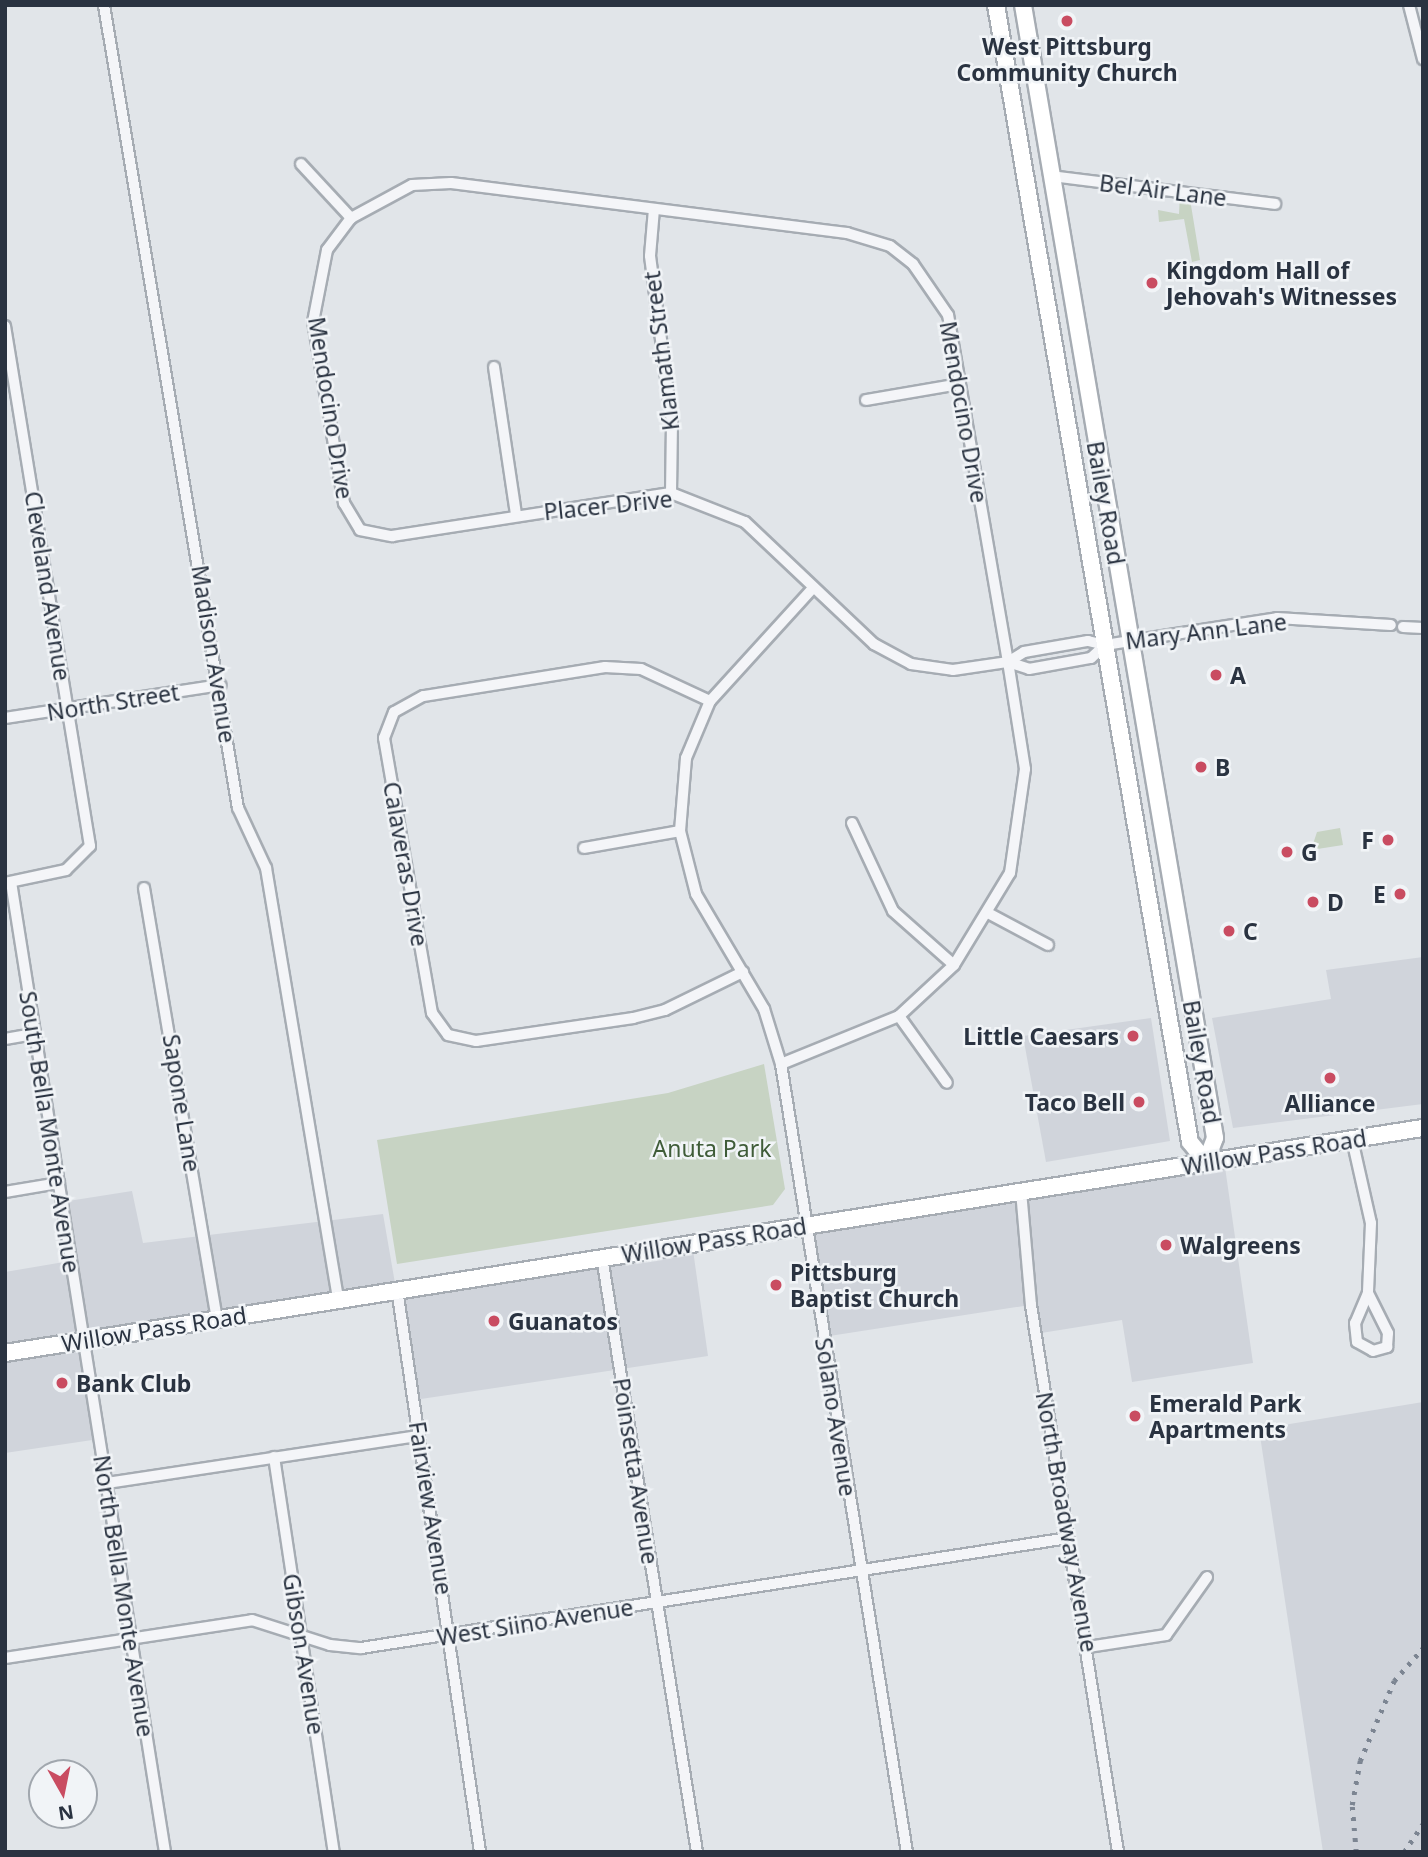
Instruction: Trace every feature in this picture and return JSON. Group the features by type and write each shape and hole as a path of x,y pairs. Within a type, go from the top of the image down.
{"main road":[{"name":"Bailey Road","path":"996,5 1190,1142 1206,1162"},
{"name":"Bailey Road","path":"1023,5 1215,1138 1206,1162"},
{"name":"Willow Pass Road","path":"5,1353 1423,1128"}],"street":[{"name":"Madison Avenue","path":"104,5 220,685 238,808 266,868 338,1299"},
{"path":"1409,5 1423,59"},
{"path":"301,164 351,218"},
{"name":"Bel Air Lane","path":"1051,176 1275,204"},
{"name":"Mendocino Drive","path":"360,530 344,503 313,322 327,250 351,218 412,185 451,183 847,233 890,246 934,287 948,315 1008,662 1024,769 1022,821 1010,873 954,965 899,1016 781,1064"},
{"name":"Klamath Street","path":"654,209 650,256 672,422 671,493"},
{"name":"Cleveland Avenue","path":"5,326 90,846 66,870 8,882"},
{"path":"494,367 516,515"},
{"path":"866,400 960,384"},
{"name":"Placer Drive","path":"360,530 391,536 671,493 745,523 874,644 911,664 953,670 1008,662 1037,649 1088,641 1105,645"},
{"name":"Solano Avenue","path":"813,588 710,701 686,758 680,831 696,894 764,1009 781,1064 907,1852"},
{"name":"Mary Ann Lane","path":"1105,645 1278,618 1423,628"},
{"name":"Placer Drive","path":"1008,662 1029,669 1091,658 1105,645"},
{"name":"Calaveras Drive","path":"710,701 641,669 605,667 423,695 394,712 384,738 432,1013 448,1035 476,1041 633,1018 665,1010 743,972"},
{"name":"North Street","path":"5,718 220,685"},
{"path":"852,823 893,911 954,965"},
{"path":"584,848 680,831"},
{"name":"South Bella Monte Avenue","path":"8,882 86,1339"},
{"name":"Sapone Lane","path":"144,888 217,1318"},
{"path":"988,913 1048,945"},
{"path":"899,1016 947,1083"},
{"path":"5,1039 34,1034"},
{"path":"1352,1139 1371,1223 1368,1293 1355,1323 1357,1342 1373,1351 1387,1347 1388,1333 1368,1293"},
{"path":"5,1192 59,1183"},
{"name":"North Broadway Avenue","path":"1021,1191 1031,1305 1088,1647 1114,1851"},
{"name":"Poinsetta Avenue","path":"602,1257 697,1852"},
{"name":"Fairview Avenue","path":"397,1289 451,1636 480,1852"},
{"name":"North Bella Monte Avenue","path":"86,1339 165,1852"},
{"path":"107,1483 418,1436"},
{"name":"Gibson Avenue","path":"274,1457 334,1852"},
{"name":"West Siino Avenue","path":"5,1658 252,1620 300,1632 330,1645 361,1648 658,1604 1068,1538"},
{"path":"1088,1647 1167,1635 1207,1577"}],"shaded area":[{"path":"1423,957 1423,1104 1233,1128 1212,1018 1331,999 1326,970"},
{"path":"1151,1018 1170,1141 1046,1162 1023,1036"},
{"path":"1224,1160 1253,1363 1132,1382 1122,1320 1035,1334 1030,1305 823,1337 805,1225"},
{"path":"132,1191 143,1243 383,1214 396,1289 692,1243 708,1356 414,1400 397,1290 86,1339 99,1439 5,1453 5,1272 70,1261 62,1202"},
{"path":"1423,1402 1423,1852 1323,1852 1259,1429"}],"green space":[{"path":"1180,192 1189,193 1200,260 1192,262 1184,219 1159,222 1158,210 1179,214"},
{"path":"1340,828 1343,845 1311,850 1317,832"},
{"name":"Anuta Park","path":"764,1064 785,1189 773,1205 397,1264 377,1140 668,1093"}],"railway":[{"path":"1356,1852 1352,1805 1360,1761 1394,1681 1423,1648"},
{"path":"1404,1852 1423,1824"}],"place":[{"name":"West Pittsburg Community Church","path":"1067,21"},
{"name":"Kingdom Hall of Jehovah's Witnesses","path":"1152,283"},
{"name":"A","path":"1216,675"},
{"name":"B","path":"1201,767"},
{"name":"F","path":"1388,840"},
{"name":"G","path":"1287,852"},
{"name":"E","path":"1400,894"},
{"name":"D","path":"1313,902"},
{"name":"C","path":"1229,931"},
{"name":"Little Caesars","path":"1133,1036"},
{"name":"Alliance","path":"1330,1078"},
{"name":"Taco Bell","path":"1139,1102"},
{"name":"Walgreens","path":"1166,1245"},
{"name":"Pittsburg Baptist Church","path":"776,1285"},
{"name":"Guanatos","path":"494,1321"},
{"name":"Bank Club","path":"62,1383"},
{"name":"Emerald Park Apartments","path":"1135,1416"}]}
